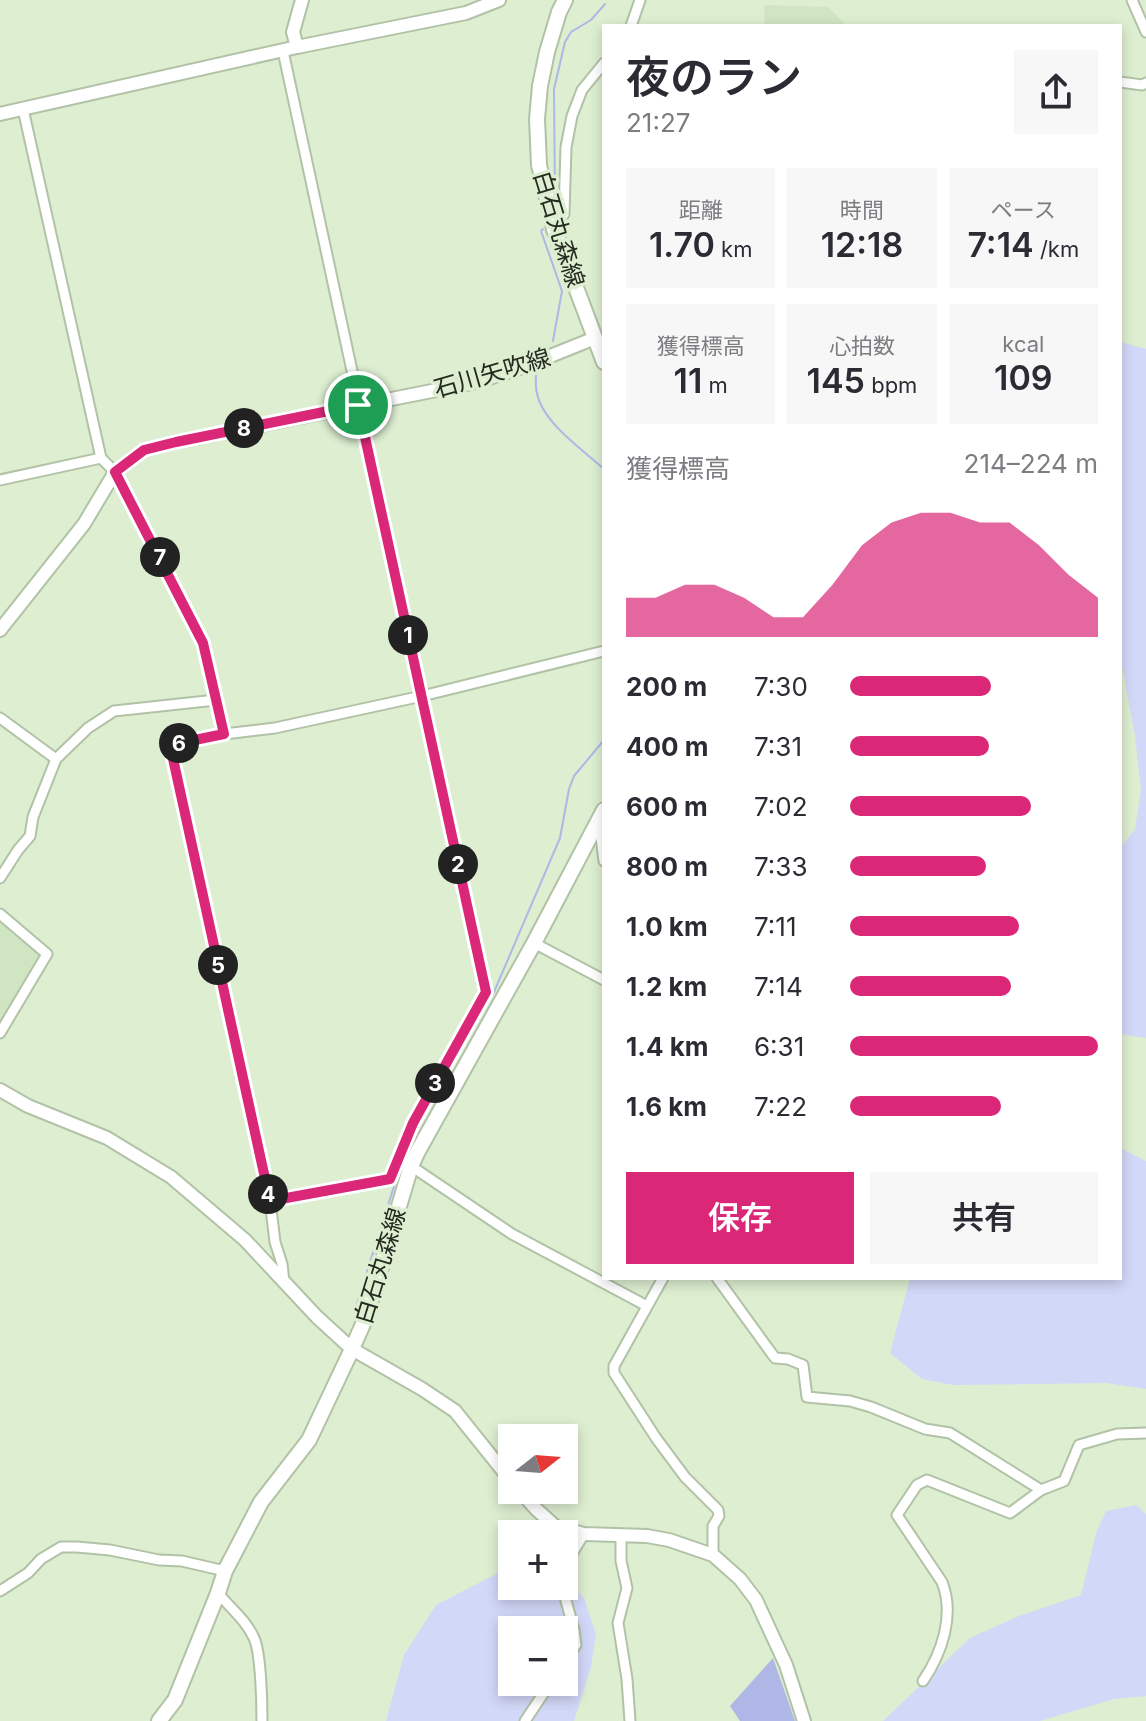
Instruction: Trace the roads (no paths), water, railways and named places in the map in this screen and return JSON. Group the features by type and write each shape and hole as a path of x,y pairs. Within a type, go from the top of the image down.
{"main road":[{"name":"白石丸森線","path":"565,0 547,52 540,86 537,119 539,165 554,229 602,355"},
{"name":"白石丸森線","path":"159,1721 175,1700 225,1571 261,1502 309,1440 352,1349 366,1317 411,1166 601,816"}],"street":[{"path":"297,47 293,32 302,0"},
{"path":"0,114 297,47 466,13 499,0"},
{"path":"632,24 640,0"},
{"path":"1132,0 1146,32"},
{"path":"270,1201 390,1179 413,1123 486,992 283,51"},
{"path":"554,229 564,214 566,147 572,116 582,90 602,65"},
{"path":"1122,82 1146,83"},
{"path":"23,109 101,458 115,472 203,643 224,734"},
{"name":"石川矢吹線","path":"0,630 84,524 115,472 144,450 477,382 595,338"},
{"path":"0,480 101,458"},
{"path":"284,1282 270,1201 170,745 275,728 602,651"},
{"path":"0,878 30,836 33,817 56,759 88,728 114,711 216,700"},
{"path":"0,718 56,759"},
{"path":"0,914 47,954 0,1033"},
{"path":"534,943 602,979"},
{"path":"0,1090 28,1106 107,1138 171,1177 245,1240 317,1317 352,1349 455,1411 498,1465"},
{"path":"411,1166 512,1234 647,1306"},
{"path":"662,1280 614,1366 614,1373 685,1477 718,1510 719,1516 713,1526 713,1555"},
{"path":"718,1280 775,1358 803,1365 807,1397 850,1401 925,1429 950,1433 1041,1490"},
{"path":"923,1681 944,1636 947,1593 897,1515 917,1485 927,1480 1010,1513 1041,1490 1064,1481 1079,1445 1117,1434 1146,1433"},
{"path":"532,1504 556,1527 584,1534 647,1536 713,1555 740,1579 756,1600 786,1665 804,1721"},
{"path":"578,1544 584,1534"},
{"path":"621,1536 621,1561 627,1588 618,1623 630,1721"},
{"path":"0,1591 61,1547 182,1561 225,1571"},
{"path":"218,1593 238,1614 255,1640 262,1721"},
{"path":"525,1721 542,1696"}],"waterway":[{"path":"555,203 554,89 565,42 571,32 591,20 605,4"},
{"path":"543,229 541,231 562,291 553,341"},
{"path":"545,369 536,374 540,404 564,435 602,467"},
{"path":"355,1310 396,1180 418,1126 494,992 560,838 574,776 602,742"}]}
